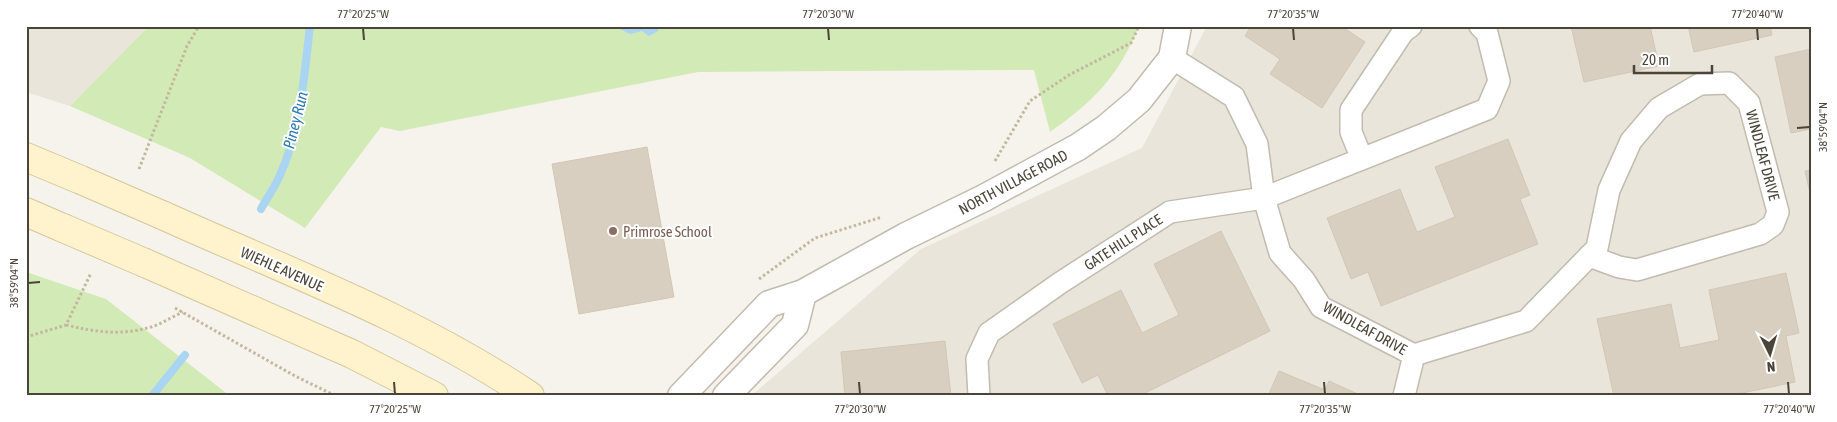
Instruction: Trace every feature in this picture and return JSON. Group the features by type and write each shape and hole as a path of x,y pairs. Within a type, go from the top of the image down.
{"main road":[{"name":"WIEHLE AVENUE","path":"26,157 162,214 399,322 473,360 530,396"},
{"path":"26,212 352,354 434,396"}],"street":[{"name":"NORTH VILLAGE ROAD","path":"681,396 768,304 803,293 906,236 984,198 1085,142 1106,128 1139,100 1172,58 1178,26"},
{"path":"1362,159 1351,132 1352,110 1403,32 1411,26"},
{"name":"GATE HILL PLACE","path":"979,396 977,359 989,333 1060,283 1170,212 1264,198 1487,109 1499,81 1487,33 1480,26"},
{"name":"WINDLEAF DRIVE","path":"1172,58 1234,97 1257,144 1264,198 1280,253 1304,280 1321,307 1414,355 1526,322 1589,256 1597,248 1609,190 1631,141 1659,108 1700,84 1729,83 1749,103 1778,212 1773,225 1760,234 1638,270 1620,267 1589,256"},
{"path":"726,396 795,324 803,293"},
{"path":"1404,396 1414,355"}],"path":[{"path":"139,169 187,46 199,26"},
{"path":"993,164 1030,101 1069,75 1131,43 1139,26"},
{"path":"66,325 91,272"},
{"path":"168,304 295,376 336,396"},
{"path":"26,337 66,325 100,333 126,332 153,327 183,312"}],"shaded area":[{"path":"26,26 149,26 70,106 26,92"},
{"path":"1207,26 1811,26 1811,390 1809,396 751,396 921,249 1142,148"}],"green space":[{"path":"149,26 1139,26 1122,60 1103,86 1080,110 1050,132 1034,70 698,72 400,131 381,127 305,228 190,158 70,106"},
{"path":"26,272 106,299 230,396 26,396"}],"water":[{"path":"614,26 658,26 658,31 649,36 642,31 630,34"}],"building":[{"path":"1251,26 1341,26 1365,42 1322,108 1270,74 1280,59 1245,36"},
{"path":"1571,26 1650,26 1659,66 1584,82"},
{"path":"1688,26 1770,26 1772,35 1694,52"},
{"path":"1811,49 1811,129 1791,133 1775,57"},
{"path":"1508,139 1530,195 1520,199 1538,244 1381,306 1368,272 1351,279 1327,218 1400,189 1417,232 1455,217 1435,167"},
{"name":"Primrose School","path":"647,147 674,297 579,314 552,164"},
{"path":"1811,170 1811,197 1805,171"},
{"path":"1221,231 1270,331 1139,396 1108,396 1098,375 1082,383 1053,324 1121,290 1142,333 1179,315 1154,264"},
{"path":"1786,273 1799,333 1786,336 1795,382 1728,396 1614,396 1597,319 1671,304 1680,348 1719,340 1709,290"},
{"path":"945,341 951,396 845,396 841,352"},
{"path":"1279,371 1325,390 1329,381 1362,396 1268,396"}],"waterway":[{"name":"Piney Run","path":"261,209 278,179 293,139 301,102 310,26"},
{"name":"Piney Run","path":"152,396 185,355"}],"place":[{"name":"Primrose School","path":"613,231"}]}
